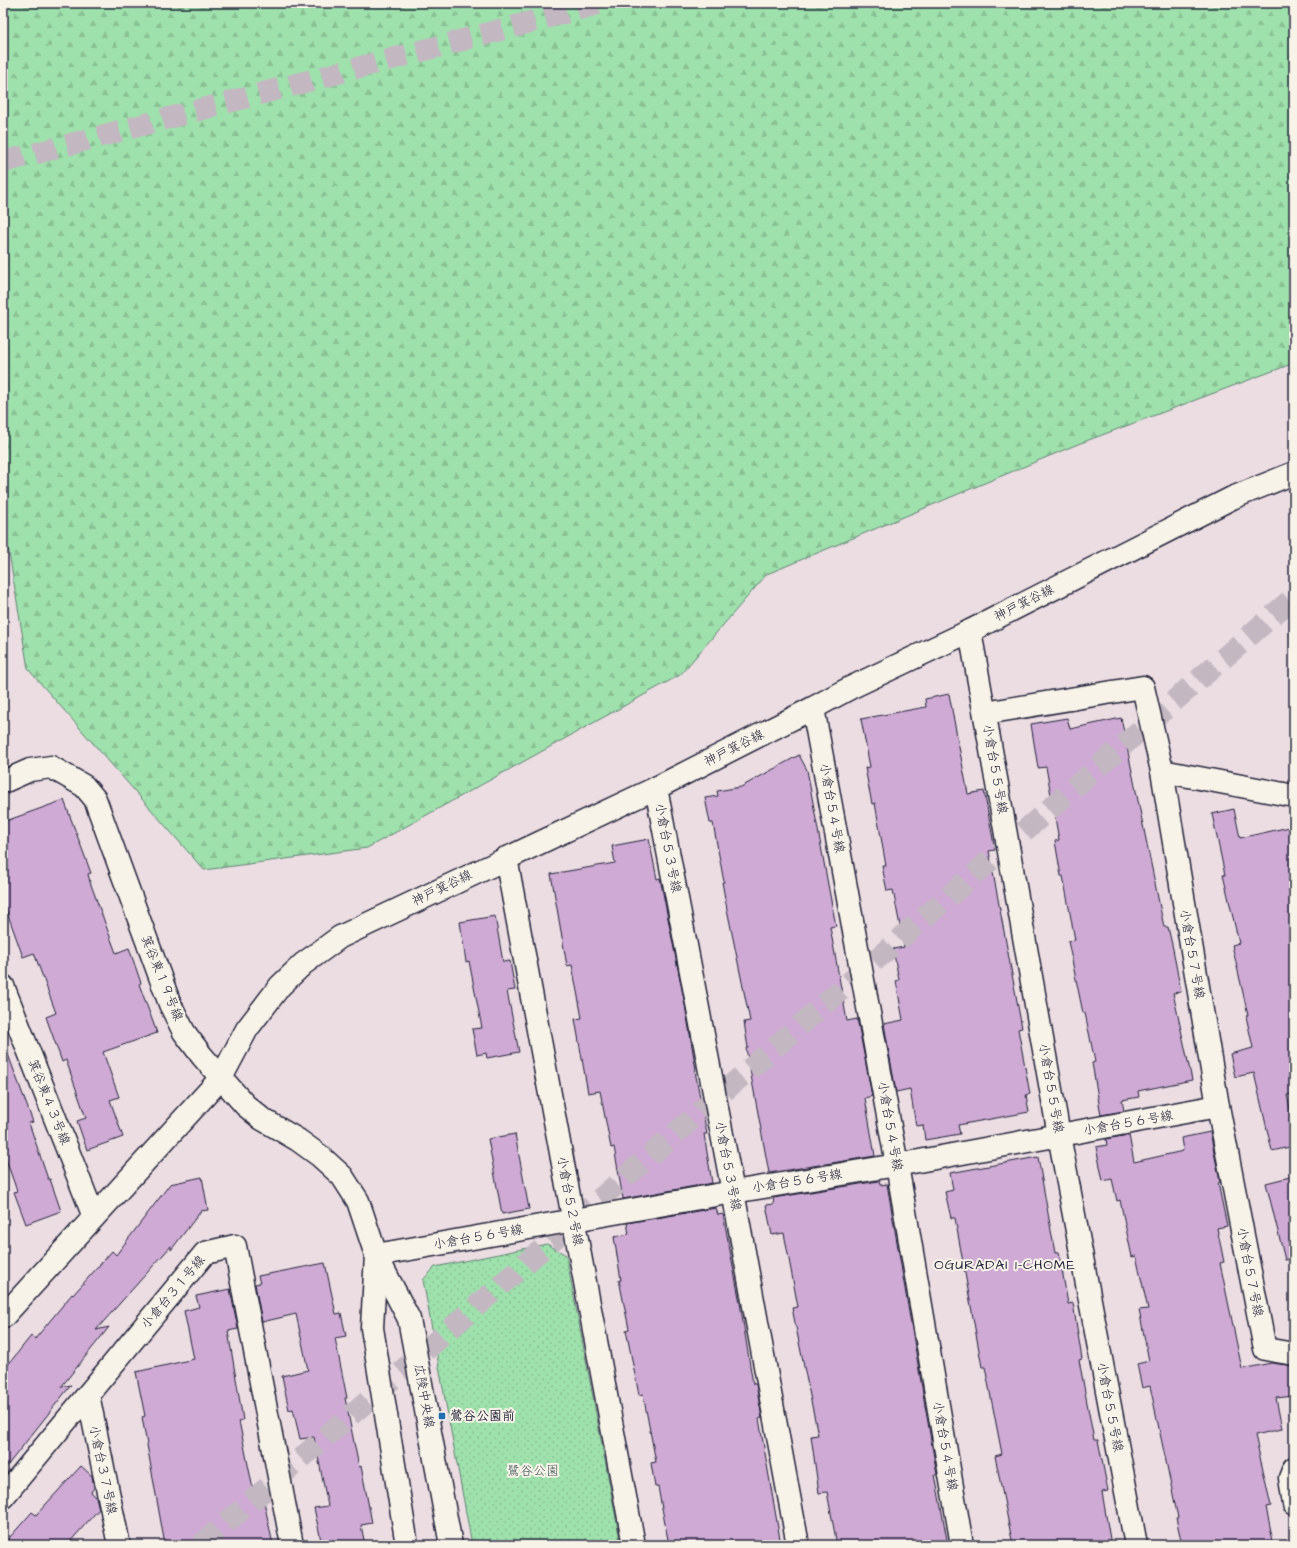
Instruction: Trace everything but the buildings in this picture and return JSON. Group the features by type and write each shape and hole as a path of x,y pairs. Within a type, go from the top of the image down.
{"street":[{"name":"神戸箕谷線","path":"221,1078 247,1029 280,986 308,960 340,937 656,788 850,688 970,631 1232,498 1294,473"},
{"name":"小倉台５５号線","path":"970,631 1059,1135 1136,1545"},
{"name":"小倉台５７号線","path":"985,713 1143,687 1162,771 1218,1106 1265,1349 1294,1354"},
{"name":"小倉台５４号線","path":"813,708 898,1165 962,1545"},
{"name":"箕谷東１９号線","path":"3,782 30,770 52,767 84,786 88,790 94,800 170,1004 184,1032 221,1078"},
{"path":"1162,771 1294,796"},
{"name":"小倉台５３号線","path":"656,788 734,1192 798,1545"},
{"name":"小倉台５２号線","path":"506,858 634,1545"},
{"name":"箕谷東４３号線","path":"3,986 94,1217"},
{"path":"3,1317 221,1078"},
{"name":"広陵中央線","path":"221,1078 245,1105 262,1119 304,1144 320,1156 342,1176 358,1201 376,1255 409,1319 451,1545"},
{"name":"小倉台５６号線","path":"376,1255 574,1219 898,1165 1218,1106"},
{"name":"小倉台３１号線","path":"3,1497 205,1253 235,1246 292,1545"},
{"name":"広陵中央線","path":"376,1255 372,1328 407,1545"},
{"name":"小倉台３７号線","path":"88,1395 118,1545"},
{"path":"1294,1468 1290,1478 1294,1504"}],"green space":[{"path":"3,3 1294,3 1294,363 1078,444 767,574 680,675 367,848 204,870 28,669 3,516"},
{"name":"鷺谷公園","path":"547,1244 566,1255 621,1545 472,1545 423,1280 435,1267"}],"tunnel":[{"path":"3,162 602,3"},
{"path":"201,1545 1294,597"}],"place":[{"name":"鶯谷公園前","path":"442,1416"}],"district":[{"name":"OGURADAI 1-CHOME","path":"1005,1265"}]}
